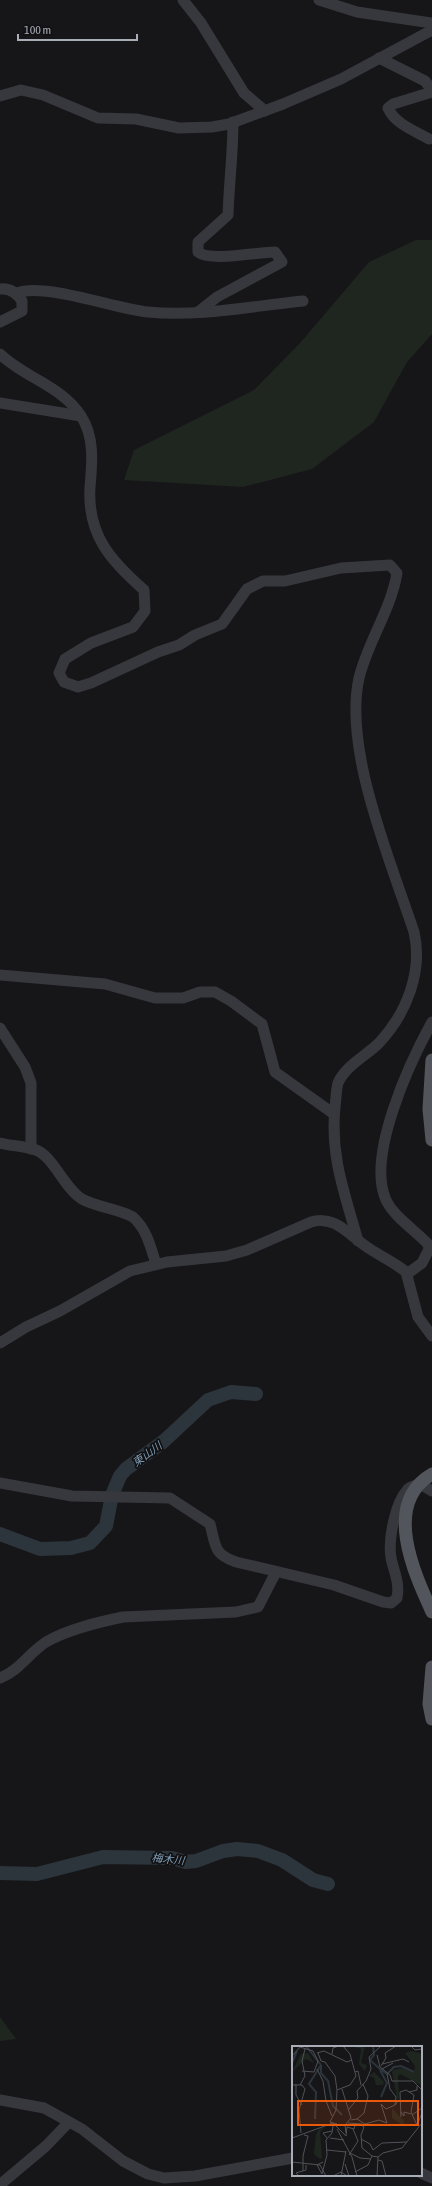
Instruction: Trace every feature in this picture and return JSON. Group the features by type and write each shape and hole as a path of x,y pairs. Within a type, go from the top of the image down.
{"main road":[{"path":"432,1060 429,1109 432,1140"},
{"path":"432,1474 420,1484 407,1503 407,1543 415,1576 432,1612"},
{"path":"432,1667 429,1704 432,1719"}],"street":[{"path":"183,0 200,23 244,93 265,111"},
{"path":"319,0 357,12 432,23"},
{"path":"0,96 21,90 43,95 98,118 136,119 179,128 202,128 232,122 265,111 341,79 432,30"},
{"path":"379,58 426,81 432,91 393,104 388,108 392,116 402,124 429,139"},
{"path":"198,312 217,297 282,262 275,252 202,256 198,252 198,242 228,215 232,158 232,122"},
{"path":"0,289 5,288 17,293 22,301 22,311 0,322"},
{"path":"17,293 26,289 45,291 149,312 236,310 303,301"},
{"path":"0,354 64,397 81,416 87,428 92,446 90,489 92,516 102,545 118,568 144,590 145,611 133,627 91,643 65,659 60,673 64,682 78,687 91,683 158,652 179,646 195,635 222,624 247,589 263,581 285,581 341,568 390,565 397,573 394,590 368,649 359,679 356,711 362,768 414,932 417,945 417,967 410,991 393,1024 380,1042 342,1076 338,1084 333,1132 335,1159 358,1241"},
{"path":"0,403 81,416"},
{"path":"0,975 105,984 155,998 183,998 200,992 215,992 231,1001 262,1024 275,1072 334,1114"},
{"path":"407,1274 422,1263 429,1249 428,1244 394,1212 386,1201 382,1187 382,1159 386,1136 401,1087 412,1058 432,1022"},
{"path":"0,1028 25,1067 31,1083 31,1149"},
{"path":"0,1144 37,1150 74,1193 82,1199 132,1216 147,1236 156,1264"},
{"path":"0,1343 26,1327 60,1312 117,1278 142,1267 226,1256 247,1250 316,1220 326,1220 339,1226 358,1241 407,1274 418,1318 432,1336"},
{"path":"0,1483 72,1496 170,1498 210,1524 218,1552 222,1557 276,1572 334,1584 383,1602 391,1603 397,1598 399,1590 391,1558 390,1542 401,1501 409,1488 420,1484 432,1491"},
{"path":"0,1678 11,1674 31,1653 47,1642 60,1636 109,1620 123,1617 236,1612 258,1607 276,1572"},
{"path":"0,2100 44,2108 82,2129 123,2161 148,2174 164,2178 195,2176 292,2158"},
{"path":"2,2184 46,2146 69,2122"},
{"path":"422,2173 432,2178"}],"shaded area":[{"path":"416,240 432,240 432,334 407,362 374,422 312,469 243,487 124,480 134,450 254,390 301,342 369,262"},
{"path":"0,2017 16,2039 0,2041"}],"waterway":[{"name":"東山川","path":"0,1534 40,1549 71,1548 90,1543 106,1526 112,1495 120,1476 126,1469 164,1441 208,1400 231,1392 256,1394"},
{"name":"梅木川","path":"0,1873 37,1874 103,1857 172,1858 186,1862 196,1861 223,1851 237,1849 258,1851 282,1860 313,1880 328,1884"}]}
